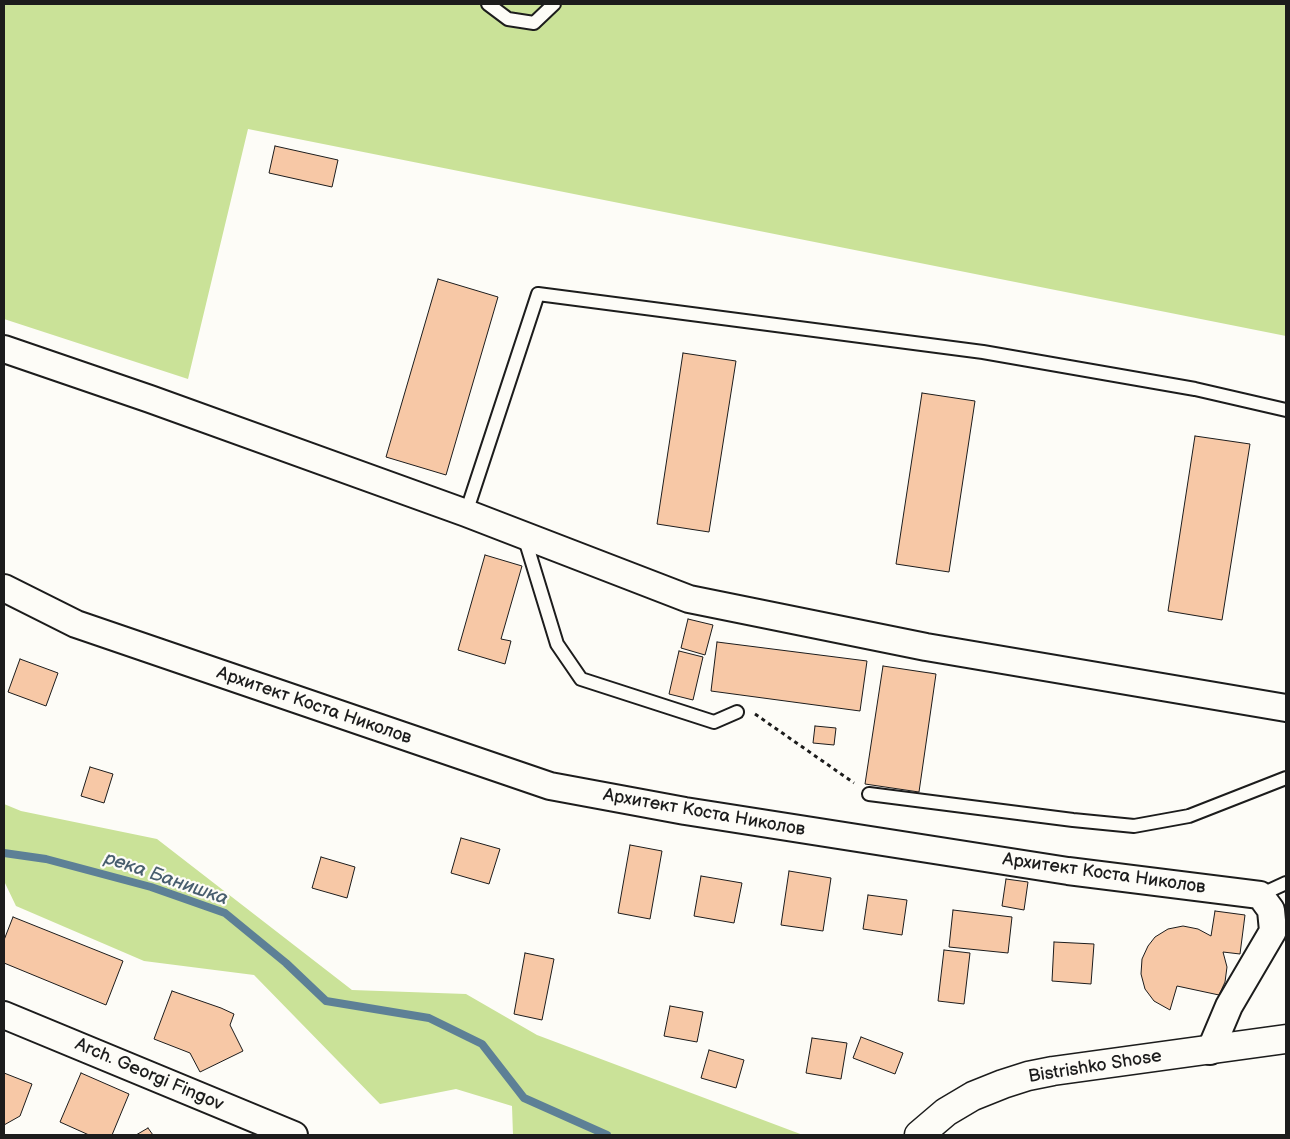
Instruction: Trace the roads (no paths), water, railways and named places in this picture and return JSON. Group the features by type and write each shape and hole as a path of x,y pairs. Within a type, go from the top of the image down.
{"street":[{"path":"4,349 150,399 466,513 689,599 926,647 1286,708"},
{"name":"Архитект Коста Николов","path":"4,588 76,624 550,786 695,813 1058,869 1260,895"},
{"path":"1210,1051 1229,1006 1273,931 1271,910 1260,895"},
{"name":"Arch. Georgi Fingov","path":"4,1014 294,1135"},
{"name":"Bistrishko Shose","path":"919,1135 946,1112 973,1096 1028,1076 1286,1040"}],"lane":[{"path":"488,4 508,19 534,23 554,4"},
{"path":"466,513 538,294 983,352 1195,389 1286,410"},
{"path":"524,536 558,644 581,678 714,722 737,712"},
{"path":"869,794 1134,826 1189,816 1286,778"},
{"path":"1260,895 1286,883"}],"waterway":[{"name":"река Банишка","path":"4,853 46,859 151,887 225,913 286,963 326,1001 429,1018 482,1044 524,1098 607,1135"}]}
